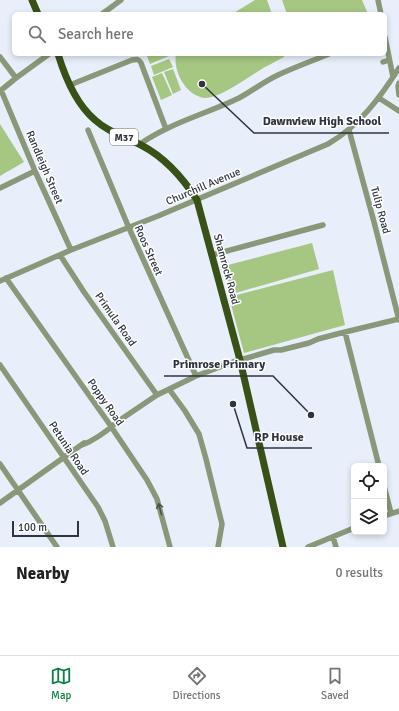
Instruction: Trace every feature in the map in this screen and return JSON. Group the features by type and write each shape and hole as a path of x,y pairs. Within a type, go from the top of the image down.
{"main road":[{"path":"32,0 37,12"},
{"path":"37,0 42,12"},
{"name":"Shamrock Road","path":"58,56 61,66 80,103 95,120 116,134 140,144 160,158 177,173 197,200 240,360 283,547"}],"street":[{"path":"105,12 121,0"},
{"path":"379,3 384,0"},
{"path":"387,46 393,77"},
{"path":"1,91 46,56"},
{"path":"140,144 166,129 239,98 280,74 324,56"},
{"path":"0,57 16,78"},
{"path":"70,85 132,60 139,60 166,129"},
{"path":"383,62 390,60"},
{"name":"Churchill Avenue","path":"0,281 71,250 197,200 336,139 349,130 363,117 379,98 399,68"},
{"path":"399,83 399,95"},
{"name":"Randleigh Street","path":"1,91 71,250"},
{"path":"379,98 399,111"},
{"name":"Roos Street","path":"88,130 129,228 196,376"},
{"name":"Tulip Road","path":"349,130 399,319"},
{"path":"0,188 35,171"},
{"path":"212,256 323,224"},
{"name":"Primula Road","path":"60,255 84,292 157,395"},
{"name":"Poppy Road","path":"6,278 147,480 159,505 170,547"},
{"path":"0,503 82,445 90,442 110,426 157,395 196,376 281,347 399,319"},
{"path":"345,332 378,463"},
{"name":"Petunia Road","path":"0,365 98,507 105,521 113,547"},
{"path":"169,389 199,434 221,520 218,547"},
{"path":"0,464 57,547"},
{"path":"387,498 391,513"},
{"path":"387,515 399,510"},
{"path":"308,547 351,529"},
{"path":"333,536 336,547"}],"green space":[{"path":"255,0 267,0 271,12 235,12"},
{"path":"282,0 362,0 367,12 286,12"},
{"path":"147,56 169,56 150,64"},
{"path":"176,56 284,56 232,88 218,95 205,98 192,93 187,89 180,77"},
{"path":"169,59 173,67 154,75 151,66"},
{"path":"173,69 181,90 173,94 164,72"},
{"path":"162,73 172,95 161,100 152,77"},
{"path":"0,124 24,162 0,176"},
{"path":"312,243 319,269 232,294 224,266"},
{"path":"333,270 345,325 244,353 229,297"}],"place":[{"name":"Dawnview High School","path":"202,84"},
{"name":"RP House","path":"233,404"},
{"name":"Primrose Primary","path":"311,415"}]}
